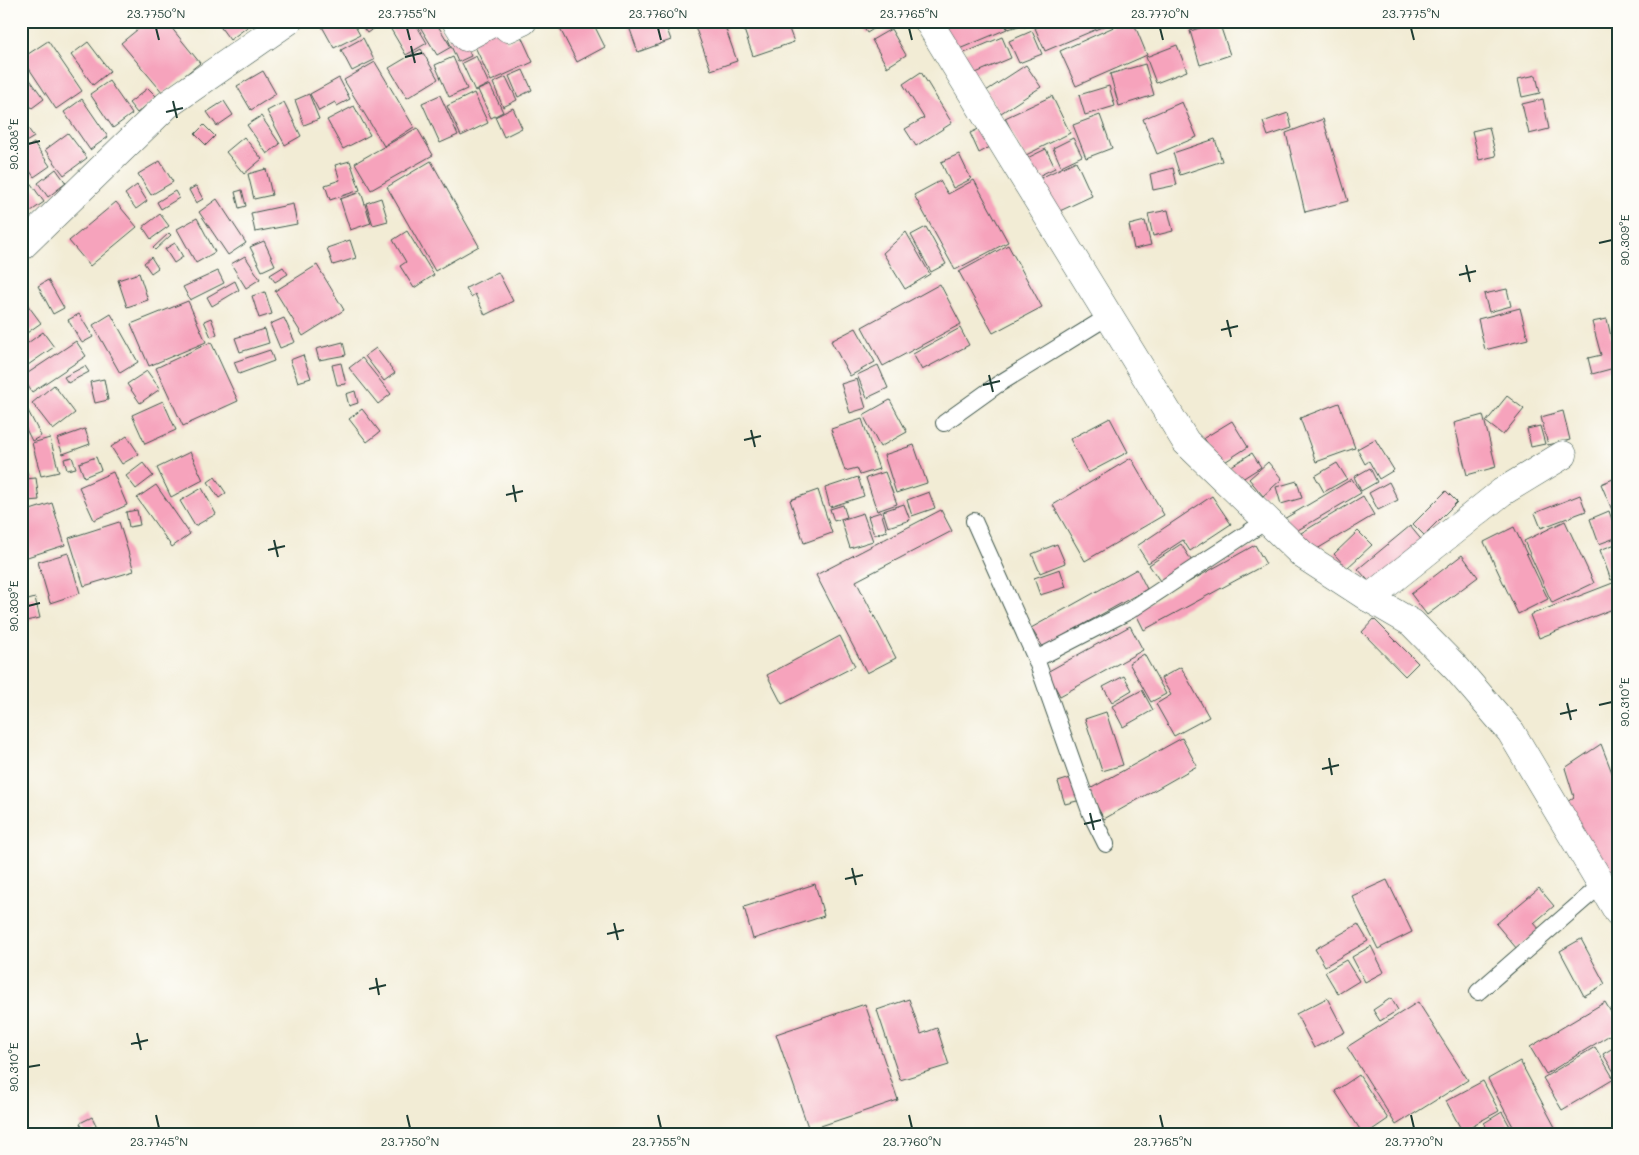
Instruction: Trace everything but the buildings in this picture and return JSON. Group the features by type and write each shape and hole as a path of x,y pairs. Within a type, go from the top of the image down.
{"main road":[{"path":"21,247 167,105 288,21"},
{"path":"456,21 466,37 496,21"},
{"path":"501,21 508,28 523,21"},
{"path":"928,21 1186,442 1303,555 1369,598 1412,623 1458,668 1511,732 1618,912"},
{"path":"1369,598 1502,492 1563,455"}],"lane":[{"path":"944,423 997,385 1110,316"},
{"path":"1036,659 1129,611 1266,520"},
{"path":"974,521 1036,659 1091,814 1106,844"},
{"path":"1478,992 1602,884"}]}
